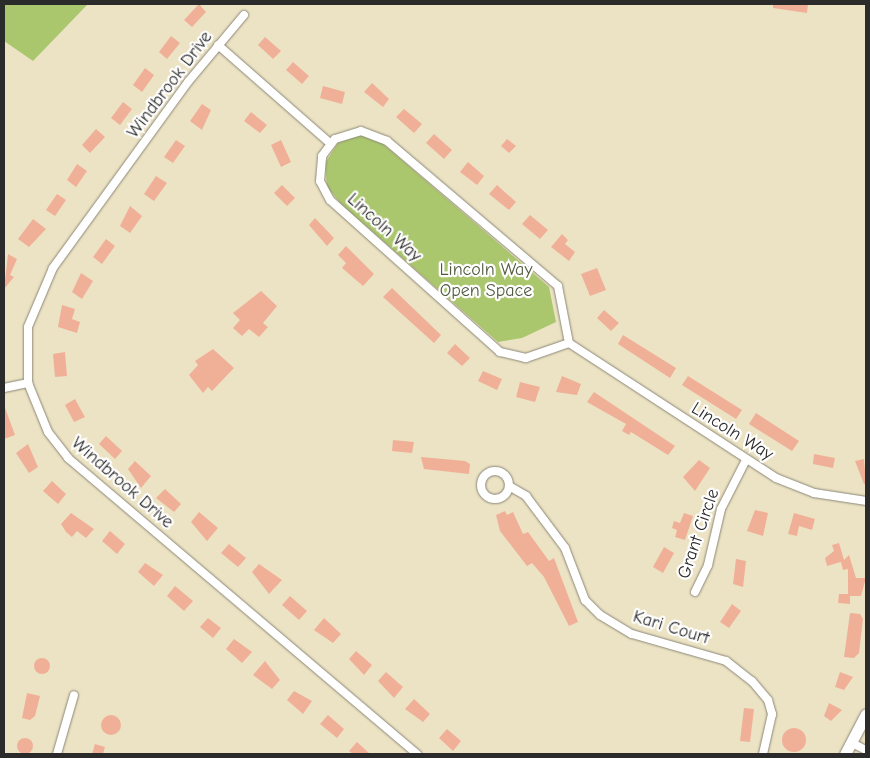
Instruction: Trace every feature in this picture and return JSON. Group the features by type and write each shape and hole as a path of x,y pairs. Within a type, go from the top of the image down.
{"street":[{"name":"Windbrook Drive","path":"244,15 218,45 44,285 28,328 28,383 48,432 68,458 418,754"},
{"path":"218,45 330,142 361,131 387,141 558,286 569,343"},
{"name":"Lincoln Way","path":"330,142 319,169 327,197 500,352 531,357 569,343 746,460 804,491 866,501"},
{"path":"4,388 28,383"},
{"name":"Grant Circle","path":"695,592 708,565 721,509 746,460"},
{"name":"Kari Court","path":"509,486 526,496 565,548 585,600 600,615 641,637 726,661 752,680 766,697 772,714 763,754"},
{"path":"57,754 74,695"},
{"path":"845,754 866,714"},
{"path":"852,742 866,750"}],"green space":[{"path":"4,4 88,4 33,61 4,41"},
{"name":"Lincoln Way Open Space","path":"361,135 382,143 549,287 556,322 522,338 498,342 342,205 327,187 325,163 338,143"}],"building":[{"path":"199,4 206,12 192,27 184,20"},
{"path":"773,4 808,4 807,13 773,8"},
{"path":"171,36 180,43 167,59 159,52"},
{"path":"265,37 281,51 273,59 258,45"},
{"path":"293,62 309,76 302,84 286,70"},
{"path":"145,68 154,75 142,92 133,85"},
{"path":"372,83 389,99 383,107 364,92"},
{"path":"323,86 345,92 342,104 320,98"},
{"path":"123,102 132,109 120,125 111,118"},
{"path":"202,104 211,110 202,130 190,121"},
{"path":"404,109 422,124 414,133 396,117"},
{"path":"251,112 267,125 260,133 244,121"},
{"path":"96,129 105,137 90,153 82,145"},
{"path":"434,134 452,150 444,159 426,143"},
{"path":"507,139 516,146 509,153 501,146"},
{"path":"176,140 185,146 173,163 164,157"},
{"path":"281,140 291,162 281,167 271,145"},
{"path":"468,162 484,176 477,185 460,172"},
{"path":"77,164 87,171 76,187 67,180"},
{"path":"156,176 167,183 154,201 144,194"},
{"path":"282,185 295,198 287,206 274,193"},
{"path":"497,185 516,202 509,210 489,194"},
{"path":"57,194 66,200 55,216 46,210"},
{"path":"130,206 142,216 130,233 120,226"},
{"path":"530,215 548,230 540,239 522,224"},
{"path":"315,218 334,238 327,246 309,225"},
{"path":"33,219 46,229 29,247 18,239"},
{"path":"562,234 568,240 565,244 575,252 569,261 551,247"},
{"path":"106,239 115,246 102,264 93,257"},
{"path":"346,246 374,274 363,286 342,268 346,263 338,255"},
{"path":"8,254 17,259 10,275 14,277 4,289"},
{"path":"597,268 606,290 590,296 581,274"},
{"path":"81,273 93,281 82,299 72,292"},
{"path":"392,288 441,335 434,343 383,297"},
{"path":"261,291 277,306 263,323 268,327 259,337 249,329 242,336 233,328 240,320 233,313"},
{"path":"62,305 75,309 72,319 80,322 77,333 58,327"},
{"path":"604,310 619,323 611,331 597,318"},
{"path":"623,335 676,368 670,378 618,344"},
{"path":"455,344 470,358 462,366 447,353"},
{"path":"213,349 234,368 212,391 208,387 203,393 189,375 198,365 195,361"},
{"path":"65,352 67,376 55,377 53,354"},
{"path":"483,371 502,379 497,390 478,381"},
{"path":"562,376 581,384 577,395 556,392"},
{"path":"688,376 742,410 736,419 682,385"},
{"path":"520,382 540,387 535,402 516,397"},
{"path":"594,392 675,446 668,455 631,432 629,435 622,431 626,424 587,402"},
{"path":"75,399 85,417 74,422 65,405"},
{"path":"4,405 15,435 4,439"},
{"path":"756,413 799,441 792,451 749,424"},
{"path":"106,436 122,451 115,459 99,444"},
{"path":"393,440 414,442 412,453 392,451"},
{"path":"28,444 38,467 29,473 16,453"},
{"path":"814,454 835,458 833,468 813,464"},
{"path":"421,457 465,461 470,464 469,474 424,469"},
{"path":"864,459 866,484 864,484 855,461"},
{"path":"699,460 710,468 695,491 683,477"},
{"path":"135,461 151,476 141,488 128,469"},
{"path":"52,481 66,494 58,504 43,491"},
{"path":"165,489 181,504 174,512 156,498"},
{"path":"755,510 768,513 763,536 747,531"},
{"path":"505,511 507,515 513,512 523,534 528,532 549,561 554,558 578,622 569,626 544,577 532,563 527,566 500,531 496,515"},
{"path":"199,512 218,528 207,541 191,522"},
{"path":"71,513 94,529 86,538 77,531 72,537 61,524"},
{"path":"684,513 693,516 685,540 675,537 677,530 672,528 674,521 680,523"},
{"path":"794,513 815,519 812,530 799,526 797,536 788,534"},
{"path":"110,531 125,544 117,554 102,541"},
{"path":"839,543 844,560 849,555 856,578 866,578 861,596 850,596 850,604 838,603 839,594 848,594 848,569 843,570 841,562 827,566 825,558 834,551 832,545"},
{"path":"229,544 246,558 238,567 221,553"},
{"path":"664,547 674,553 663,573 653,567"},
{"path":"736,559 746,561 743,587 733,584"},
{"path":"145,563 163,575 154,586 138,572"},
{"path":"259,564 282,580 269,594 252,572"},
{"path":"175,586 193,601 184,611 167,596"},
{"path":"290,596 307,611 299,620 282,605"},
{"path":"732,604 741,611 729,628 720,622"},
{"path":"850,613 860,614 863,619 859,653 854,658 844,657"},
{"path":"208,618 221,628 213,638 200,627"},
{"path":"324,618 341,634 333,643 314,630"},
{"path":"234,639 252,652 242,663 226,649"},
{"path":"356,651 372,665 364,675 349,659"},
{"path":"39,658 45,658 50,663 48,672 39,674 34,669 34,663"},
{"path":"265,661 280,680 272,689 253,675"},
{"path":"386,672 403,687 394,698 378,681"},
{"path":"840,672 853,677 844,690 835,687"},
{"path":"294,691 312,701 303,714 287,700"},
{"path":"27,693 40,696 35,716 30,720 22,718"},
{"path":"414,699 430,714 423,722 405,709"},
{"path":"829,703 842,710 831,721 824,716"},
{"path":"744,708 754,709 750,742 740,741"},
{"path":"111,715 118,718 121,725 118,732 111,735 104,732 101,725 104,718"},
{"path":"328,715 344,729 337,738 320,724"},
{"path":"794,728 803,731 806,740 803,749 794,752 785,749 782,740 785,731"},
{"path":"447,729 461,741 453,751 439,738"},
{"path":"22,738 28,738 33,743 31,752 22,754 17,749 17,743"},
{"path":"357,742 370,754 353,754 349,751"},
{"path":"95,744 105,747 103,754 92,754"}]}
